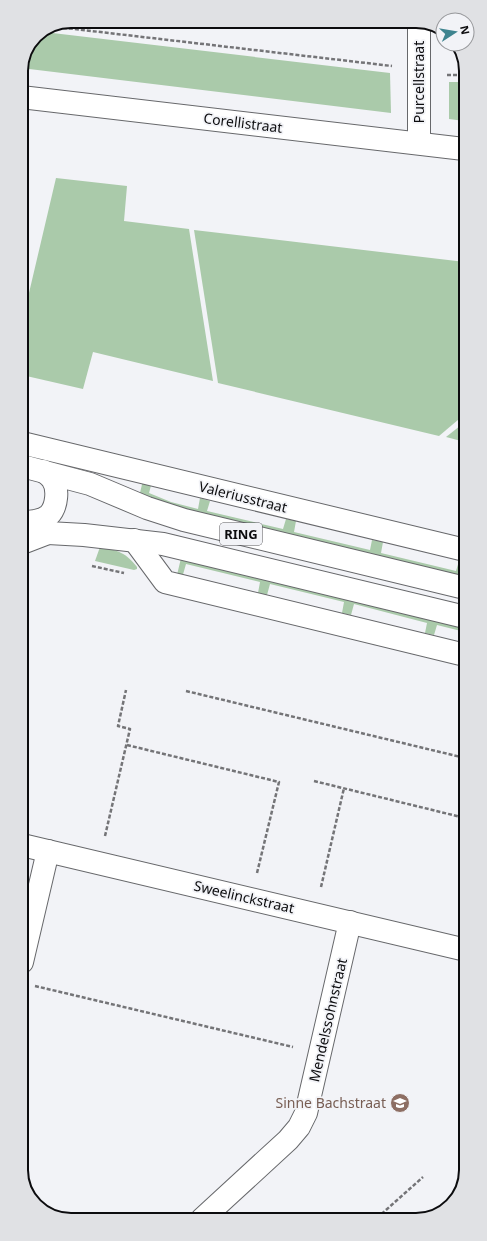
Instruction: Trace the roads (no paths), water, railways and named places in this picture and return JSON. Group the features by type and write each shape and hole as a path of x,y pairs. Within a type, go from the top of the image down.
{"street":[{"name":"Purcellstraat","path":"419,28 419,143"},
{"name":"Corellistraat","path":"28,98 459,148"},
{"name":"Valeriusstraat","path":"28,444 459,549"},
{"name":"RING","path":"28,467 90,484 147,508 184,520 459,587"},
{"path":"28,522 42,519 49,514 54,506 56,489 53,480 43,471"},
{"name":"RING","path":"28,527 48,533 134,540 163,544 459,616"},
{"path":"28,541 48,533"},
{"path":"134,540 165,582 459,654"},
{"name":"Sweelinckstraat","path":"28,846 459,948"},
{"path":"28,936 48,851"},
{"name":"Mendelssohnstraat","path":"209,1213 288,1140 299,1127 306,1113 350,922"}],"place":[{"name":"Sinne Bachstraat","path":"400,1103"}]}
